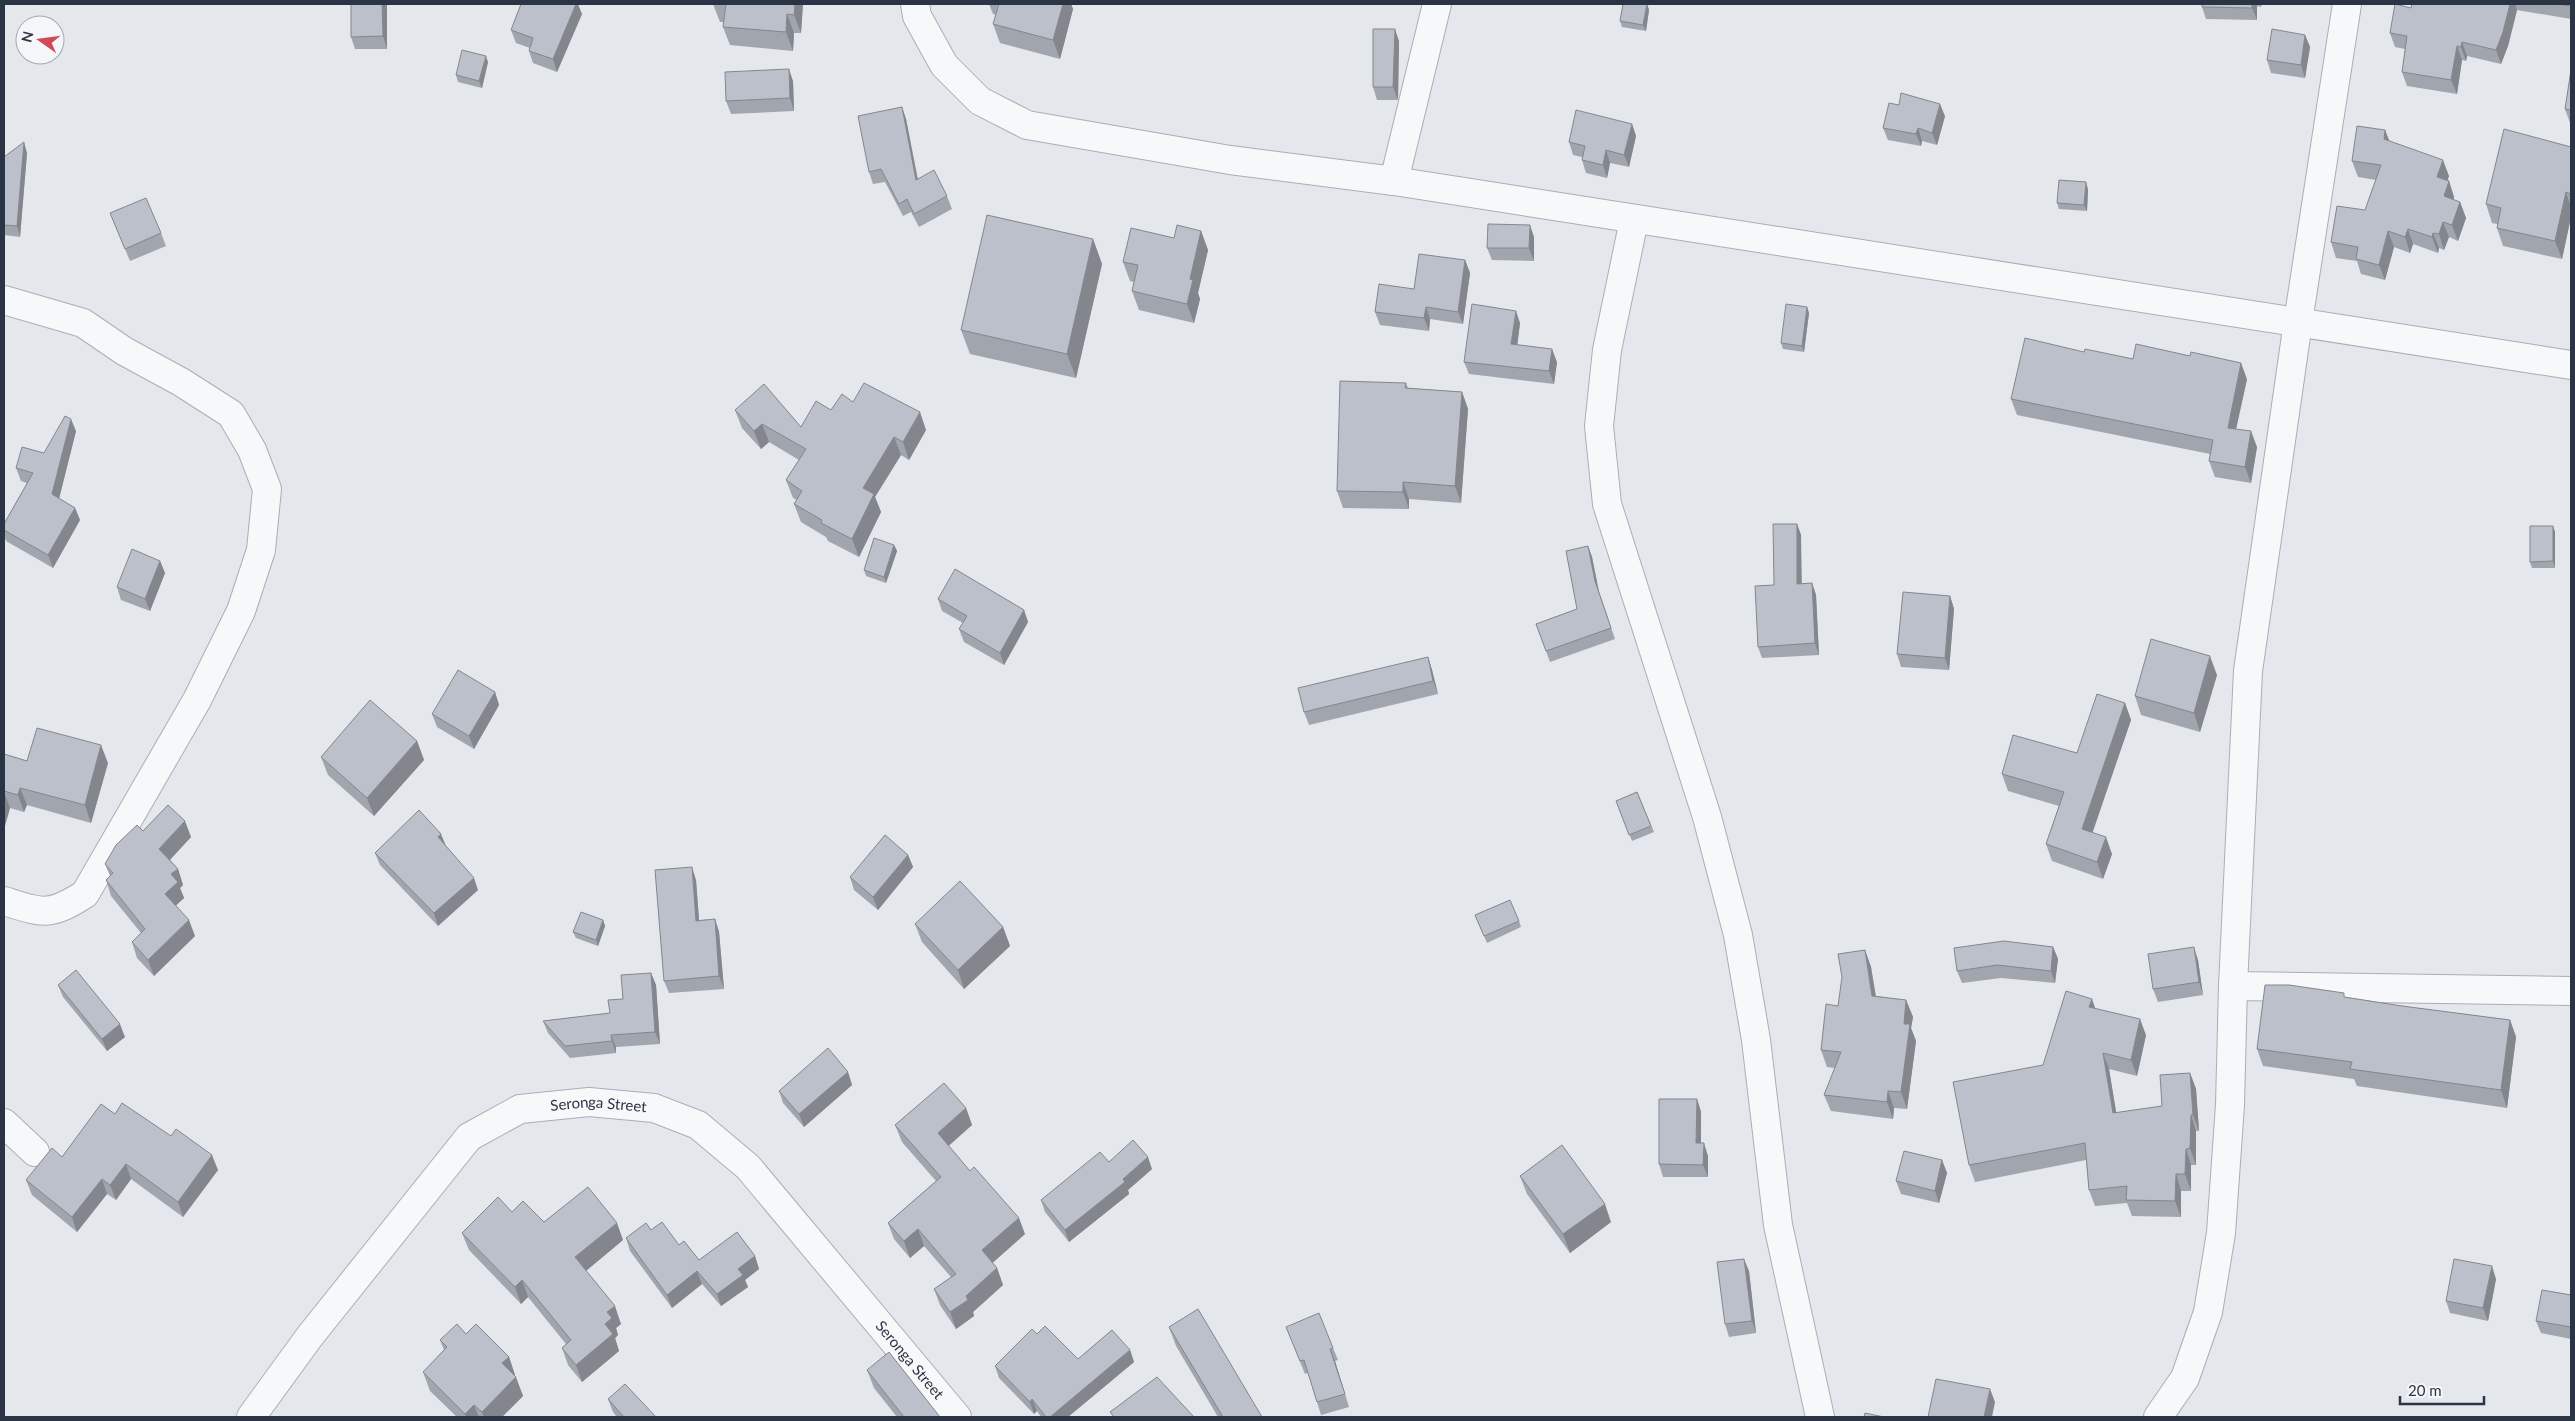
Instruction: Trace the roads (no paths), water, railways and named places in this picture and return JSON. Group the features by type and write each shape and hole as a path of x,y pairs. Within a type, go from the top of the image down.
{"street":[{"path":"915,4 917,16 944,65 980,101 1027,125 1230,160 1394,181 2571,365"},
{"path":"1394,181 1437,4"},
{"path":"2158,1417 2185,1378 2208,1312 2220,1233 2230,1115 2233,986 2248,671 2298,322 2347,4"},
{"path":"1634,220 1607,350 1599,426 1607,504 1707,817 1738,936 1756,1040 1778,1226 1820,1417"},
{"path":"4,300 83,323 124,351 181,382 231,414 252,450 267,489 261,550 241,611 197,700 85,894 63,908 43,912 4,901"},
{"path":"2233,986 2571,991"},
{"name":"Seronga Street","path":"251,1417 310,1336 469,1137 520,1109 589,1102 654,1108 698,1125 748,1167 957,1417"},
{"path":"4,1123 34,1152"}]}
